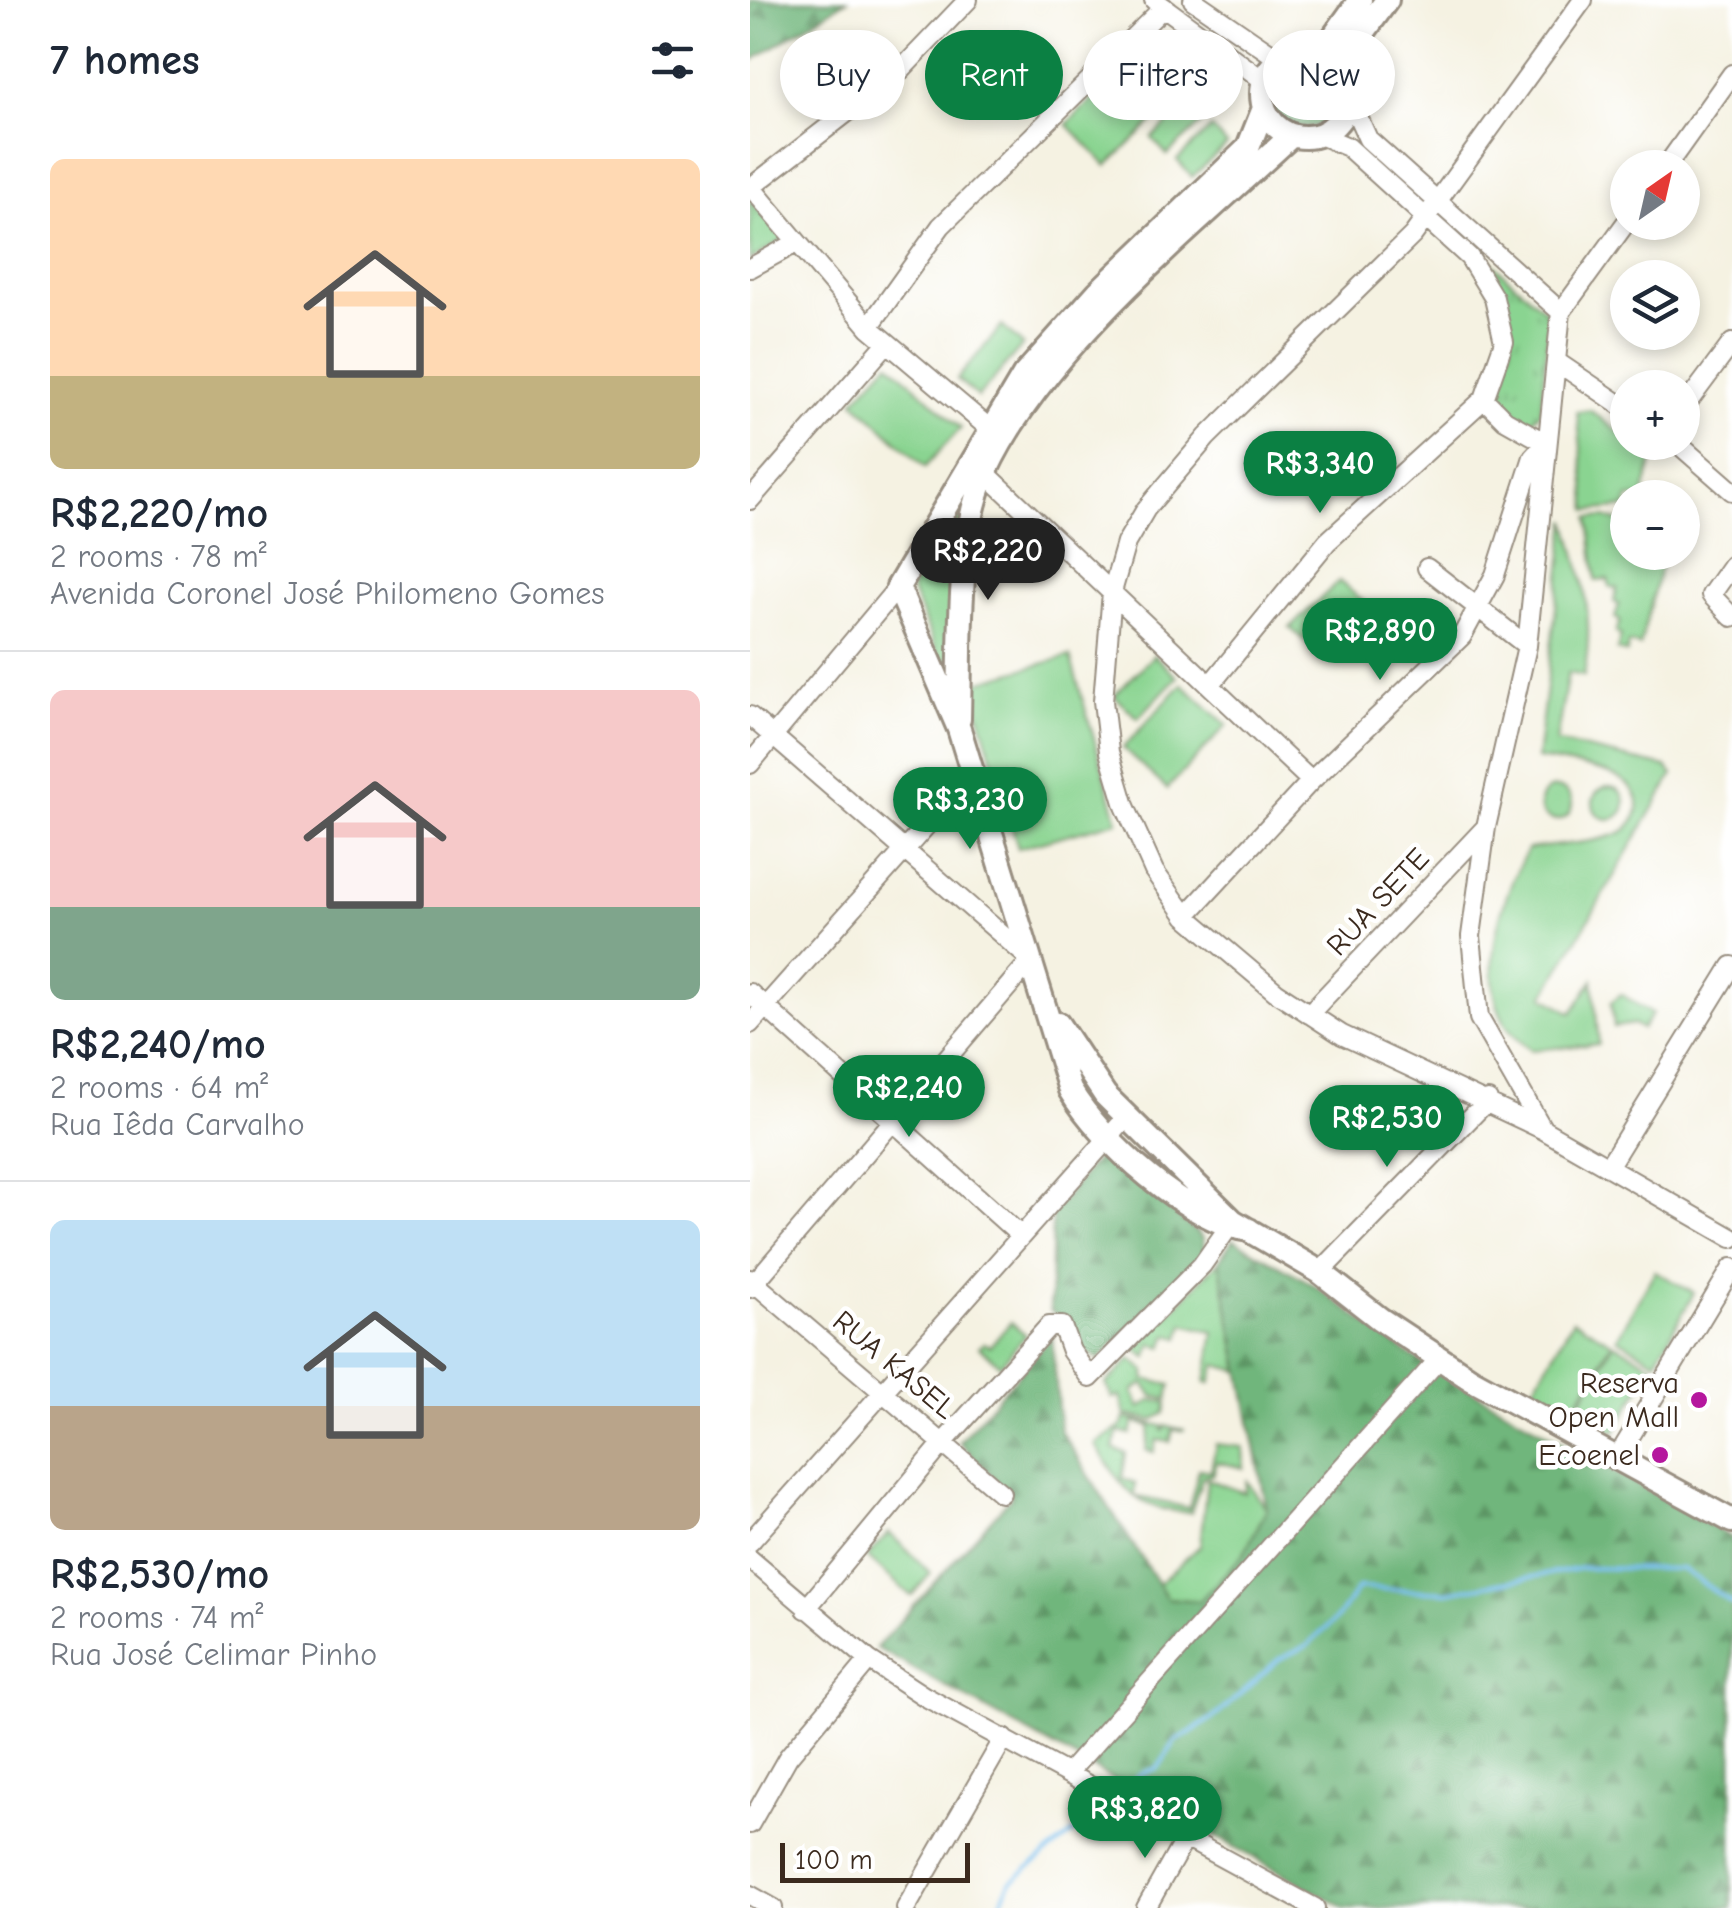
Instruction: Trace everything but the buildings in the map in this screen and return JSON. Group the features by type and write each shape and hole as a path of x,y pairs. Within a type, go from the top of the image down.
{"main road":[{"path":"1338,30 1360,0"},
{"path":"1365,30 1387,0"},
{"path":"959,729 962,588 979,467 990,429 1024,375 1065,343 1194,214 1248,148 1263,110"},
{"path":"1271,120 1291,136 1320,135 1340,120"},
{"path":"1194,214 1291,136"},
{"path":"1065,343 1038,390 979,467 898,587 959,729 1070,1090 1106,1140 1237,1226 1320,1272 1439,1358 1732,1521"},
{"path":"1046,1004 1085,1070 1126,1118 1237,1226"}],"street":[{"path":"968,0 899,72 750,187 868,327 990,429"},
{"path":"1193,0 1263,48"},
{"path":"1584,0 1428,218 1168,481 1126,543 1112,592 1103,663 1109,752 1126,806 1154,871 1186,916 1309,1014 1375,1054 1488,1100 1732,1238"},
{"path":"868,327 941,226 1159,4 1196,30"},
{"path":"1211,30 1220,18"},
{"path":"1243,65 1263,80"},
{"path":"1678,150 1732,74"},
{"path":"1210,685 1327,542 1484,399 1504,342 1494,298 1475,250 1439,202 1368,139 1359,120"},
{"path":"1320,135 1348,148 1428,218 1561,312"},
{"path":"1542,1129 1487,1037 1474,994 1471,936 1486,827 1527,646 1561,312 1613,240"},
{"path":"750,268 796,242"},
{"path":"750,500 887,343"},
{"path":"1700,386 1732,343"},
{"path":"1557,362 1610,398"},
{"path":"1484,399 1506,420 1546,443"},
{"path":"1186,916 1311,781 1442,657 1479,608 1513,527 1533,457 1546,443"},
{"path":"1697,460 1732,491"},
{"path":"979,467 1311,781"},
{"path":"1732,565 1714,586 1715,602 1732,617"},
{"path":"1427,568 1527,646"},
{"path":"750,764 898,587"},
{"path":"750,716 1031,960 752,1284"},
{"path":"750,1024 972,773"},
{"name":"RUA SETE","path":"1309,1014 1486,827"},
{"path":"1608,1166 1732,966"},
{"path":"750,993 1021,1236"},
{"path":"1320,1272 1488,1100"},
{"path":"750,1542 1126,1118"},
{"path":"806,1609 943,1442 1049,1326 1062,1326 1071,1351 1090,1378 1237,1226"},
{"path":"1616,1458 1732,1268"},
{"name":"RUA KASEL","path":"752,1284 883,1390 1001,1493"},
{"path":"1068,1773 1439,1358"},
{"path":"750,1559 870,1660 924,1696 1315,1908"},
{"path":"750,1824 794,1748 870,1660"},
{"path":"906,1908 1004,1738"},
{"path":"1146,1908 1186,1837"},
{"path":"750,1895 773,1908"}],"green space":[{"path":"750,0 847,0 800,30 780,30 780,43 750,62"},
{"path":"1083,109 1083,120 1155,120 1107,166 1067,124"},
{"path":"1171,120 1202,123 1167,155 1152,138"},
{"path":"1284,120 1324,120 1304,128"},
{"path":"1211,128 1227,145 1192,177 1177,160"},
{"path":"750,199 785,239 750,260"},
{"path":"1485,257 1549,314 1541,412 1531,422 1517,419 1495,399 1511,346 1480,261"},
{"path":"1002,326 1023,345 978,397 957,379"},
{"path":"889,362 961,428 925,467 854,401"},
{"path":"1590,410 1610,426 1610,460 1653,460 1647,480 1610,480 1610,509 1588,511 1577,412"},
{"path":"962,497 967,497 953,690 911,589"},
{"path":"1589,518 1610,519 1610,570 1660,570 1640,646 1629,643 1627,653 1617,650 1621,635 1616,633 1620,620 1615,618 1619,604 1614,602 1617,588 1610,587 1608,579 1596,581"},
{"path":"1567,520 1582,579 1588,634 1584,676 1568,673 1556,742 1666,767 1673,775 1544,996 1572,1013 1593,980 1599,1044 1532,1050 1511,1032 1499,1009 1493,983 1498,926 1517,871 1528,849 1587,842 1620,833 1632,824 1638,809 1636,795 1616,777 1537,759"},
{"path":"1339,581 1377,613 1326,660 1290,628"},
{"path":"1154,655 1177,677 1138,718 1114,696"},
{"path":"1070,656 1118,821 1018,848 971,684"},
{"path":"1182,684 1227,725 1167,789 1123,748"},
{"path":"1609,787 1620,792 1625,803 1620,814 1609,819 1598,814 1593,803 1598,792"},
{"path":"1556,788 1567,793 1572,804 1567,815 1556,820 1545,815 1540,804 1545,793"},
{"path":"1621,994 1652,1014 1642,1029 1634,1024 1614,1027 1611,1002"},
{"path":"1103,1150 1203,1238 1205,1254 1099,1359 1076,1347 1071,1323 1050,1311 1052,1214"},
{"path":"1233,1239 1314,1285 1411,1356 1732,1538 1732,1908 1345,1908 876,1648 1012,1496 959,1442 1052,1336 1060,1430 1167,1598 1199,1601 1243,1555 1267,1509 1219,1261"},
{"path":"1219,1261 1240,1371 1216,1365 1211,1383 1206,1382 1214,1332 1184,1324 1180,1338 1168,1335 1163,1347 1152,1344 1147,1358 1136,1349"},
{"path":"1655,1271 1694,1293 1656,1361 1617,1338"},
{"path":"1573,1320 1612,1342 1573,1410 1534,1387"},
{"path":"1011,1322 1026,1335 1000,1365 979,1347 984,1343 990,1346"},
{"path":"1614,1343 1653,1365 1615,1432 1576,1410"},
{"path":"1131,1359 1146,1371 1145,1379 1171,1385 1168,1399 1153,1396 1144,1384 1133,1391 1140,1408 1152,1400 1167,1402 1165,1413 1153,1420 1125,1415 1120,1396 1112,1398 1106,1384"},
{"path":"1125,1418 1163,1426 1163,1432 1166,1426 1185,1430 1173,1430 1170,1442 1157,1440 1154,1452 1146,1450 1151,1426 1134,1422 1131,1434 1118,1432 1114,1449 1126,1453 1122,1478 1135,1483 1134,1495 1095,1444 1122,1426"},
{"path":"1216,1444 1243,1447 1244,1468 1217,1462 1213,1475 1203,1476 1191,1512 1156,1507 1135,1496 1189,1508 1199,1469 1211,1471"},
{"path":"1207,1479 1245,1493 1247,1481 1267,1509 1243,1555 1199,1602 1167,1598 1158,1584 1200,1546"},
{"path":"889,1533 931,1573 911,1596 867,1557"}],"waterway":[{"path":"1120,1792 1140,1774 1158,1768 1175,1742 1217,1715 1279,1659 1307,1646 1338,1617 1358,1588 1447,1592 1583,1568 1682,1569 1732,1603"},
{"path":"998,1908 1011,1882 1105,1808"}],"place":[{"name":"Reserva Open Mall","path":"1699,1400"},
{"name":"Ecoenel","path":"1660,1455"}]}
